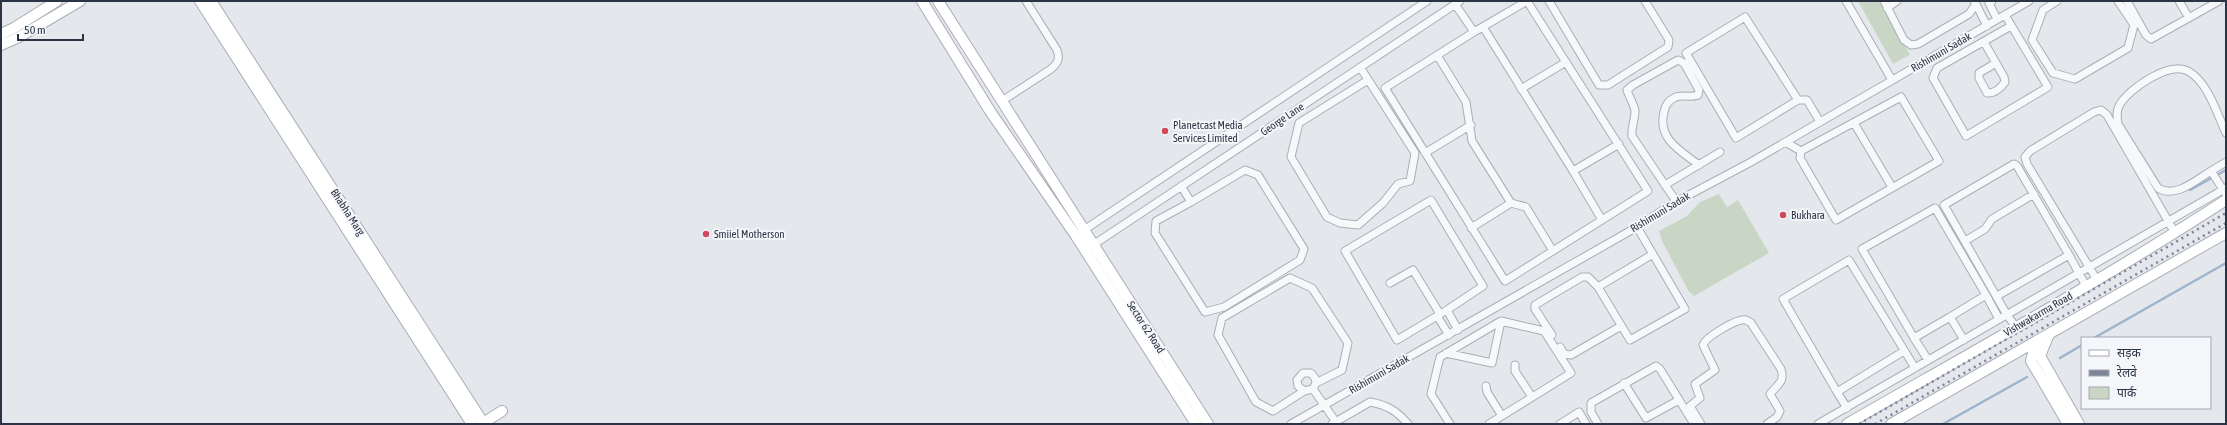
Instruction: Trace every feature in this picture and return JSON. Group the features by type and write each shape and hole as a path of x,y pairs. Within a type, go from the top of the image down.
{"street":[{"path":"1,34 14,28 57,1"},
{"path":"1,45 20,37 80,1"},
{"name":"Bhabha Marg","path":"200,1 472,424"},
{"name":"Bhabha Marg","path":"211,1 484,423"},
{"path":"922,1 990,111 1080,233"},
{"path":"938,1 1002,101 1080,233"},
{"path":"1002,101 1051,69 1057,64 1059,57 1057,50 1026,1"},
{"name":"George Lane","path":"1080,233 1427,1"},
{"path":"1527,1 1648,191 1505,281 1384,88 1474,32 1527,1"},
{"path":"1549,1 1599,86 1608,85 1668,47 1668,40 1645,1"},
{"path":"1846,1 1892,80"},
{"path":"1897,1 1885,4 1904,40 1911,45 1918,44 1969,14 1975,3"},
{"name":"Rishimuni Sadak","path":"1291,424 1636,227 1676,201 1785,142 2029,1"},
{"path":"2057,1 2043,10 2032,40 2053,72 2075,79 2128,48 2134,25 2118,1"},
{"path":"2179,1 2189,18"},
{"path":"2129,2 2146,35 2151,39 2219,1"},
{"path":"1458,2 1474,32"},
{"name":"George Lane","path":"1089,247 1458,2"},
{"path":"1989,2 1997,19"},
{"path":"1975,3 1987,26"},
{"path":"2004,15 2011,26 2048,87 1966,136 1933,78 1938,68 2011,26"},
{"path":"1798,100 1745,17 1686,53 1736,138 1798,100 1807,100 1820,122"},
{"path":"1483,27 1574,172 1602,220"},
{"path":"1984,42 1996,63"},
{"path":"1437,55 1466,102 1471,125 1472,142 1511,203 1526,207 1553,251"},
{"path":"1676,201 1632,136 1631,127 1635,117 1635,108 1627,90 1632,85 1678,60 1684,63 1699,90 1698,95 1693,97 1675,97 1665,105 1662,117 1663,129 1670,143 1699,165"},
{"path":"1521,89 1566,62"},
{"path":"1360,68 1368,80 1415,153 1414,167 1410,181 1398,184 1383,203 1358,225 1340,223 1327,217 1292,157 1292,152 1299,123 1368,80"},
{"path":"2226,133 2203,86 2196,76 2187,70 2177,68 2168,69 2136,88 2119,106 2116,115 2118,124 2158,188 2165,192 2174,192 2226,162"},
{"path":"1901,97 1938,160 1836,220 1800,158 1801,151 1901,97"},
{"path":"2097,280 2027,164 2025,157 2030,151 2094,112 2101,110 2107,115 2175,233"},
{"path":"1854,123 1892,187"},
{"path":"1425,153 1471,125"},
{"path":"1785,142 1801,151"},
{"path":"1574,172 1619,144"},
{"path":"1665,185 1720,152"},
{"path":"2016,327 2007,315 1944,205 2014,164 2017,166 2034,194 2086,286"},
{"path":"1245,170 1258,175 1304,249 1300,260 1224,307 1205,312 1155,233 1156,221 1191,202 1245,170"},
{"path":"1818,424 2168,221 2225,190 2211,171"},
{"path":"1181,186 1191,202"},
{"path":"1965,241 1985,229 1992,219 2034,194"},
{"path":"1431,200 1483,286 1441,314 1397,340 1345,251 1431,200"},
{"name":"Vishwakarma Road","path":"1847,424 2097,280 2226,200"},
{"path":"1471,228 1511,203"},
{"path":"1928,360 1862,249 1935,208 2000,319"},
{"path":"1621,326 1567,356 1535,308 1538,303 1582,277 1588,277 1598,287 1630,340 1685,309 1636,227"},
{"name":"Sector 62 Road","path":"1080,233 1208,424"},
{"name":"Vishwakarma Road","path":"1891,424 2226,233"},
{"name":"Sector 62 Road","path":"1089,247 1196,424"},
{"path":"1598,287 1653,254"},
{"path":"1997,296 2069,255"},
{"path":"1847,408 1783,299 1850,260 1915,368"},
{"path":"1390,284 1413,270 1441,314 1449,334"},
{"path":"1290,278 1312,288 1348,344 1342,370 1315,386 1304,391 1274,411 1256,402 1218,335 1222,318 1290,278"},
{"path":"1914,338 1986,295"},
{"path":"1441,314 1458,330"},
{"path":"1950,317 1964,340"},
{"path":"1701,424 1690,406 1700,398 1695,384 1715,370 1703,345 1705,340 1718,331 1739,321 1746,320 1751,323 1781,369 1784,377 1781,384 1770,394 1780,411 1778,417 1767,424"},
{"path":"1446,353 1492,363 1501,321"},
{"path":"1450,424 1431,394 1440,357 1501,321 1544,331 1570,373 1489,424"},
{"path":"1465,325 1473,338"},
{"path":"2049,334 2040,356 2079,424"},
{"path":"2036,342 2031,361 2068,424"},
{"path":"1837,392 1904,350"},
{"path":"1515,365 1514,371 1532,397"},
{"path":"1598,424 1591,412 1591,403 1656,366 1660,369 1694,424"},
{"path":"1304,391 1297,383 1298,377 1303,373 1308,372 1314,375 1315,386 1334,423 1370,402 1383,405 1398,412 1408,424"},
{"path":"1624,383 1646,418 1679,400"},
{"path":"1486,386 1487,392 1502,416"},
{"path":"484,423 502,411"},
{"path":"1560,424 1579,412 1586,424"}],"green space":[{"path":"1858,1 1880,1 1910,55 1893,64"},
{"path":"1719,194 1727,207 1738,200 1769,253 1694,296 1689,292 1662,241 1659,231 1687,216 1700,202"}],"waterway":[{"path":"2190,190 2226,170"},
{"path":"2096,337 2226,263"},
{"path":"2060,358 2081,346"},
{"path":"1943,424 2027,377"}],"railway":[{"path":"1859,424 2226,213"},
{"path":"1875,424 2226,223"}],"place":[{"name":"Planetcast Media Services Limited","path":"1165,131"},
{"name":"Bukhara","path":"1783,215"},
{"name":"Smiiel Motherson","path":"706,234"}]}
